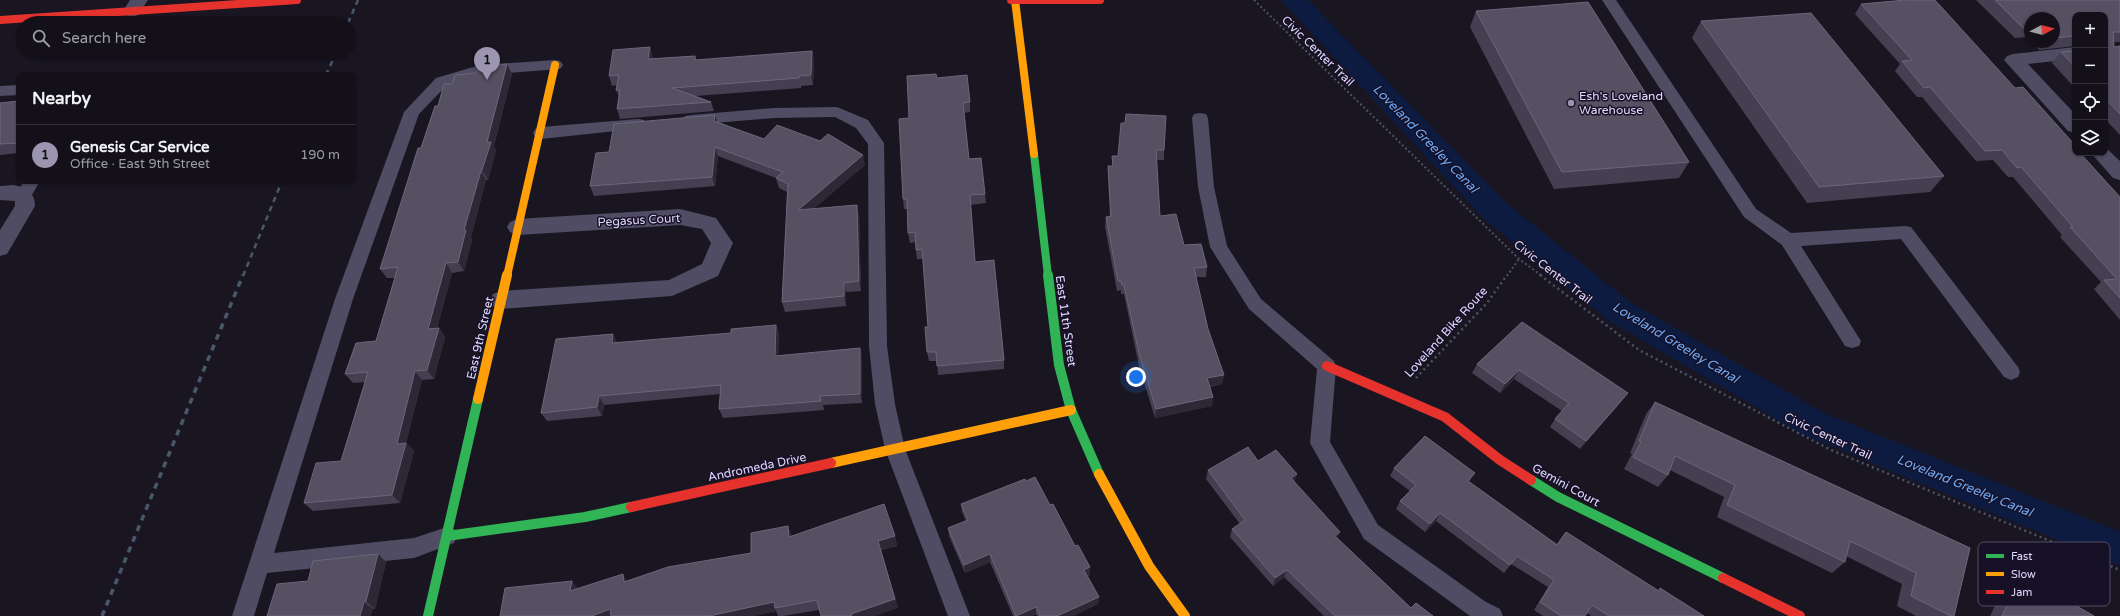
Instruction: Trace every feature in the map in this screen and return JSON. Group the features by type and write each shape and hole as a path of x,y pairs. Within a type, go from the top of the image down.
{"street":[{"path":"39,16 136,6 297,0"},
{"path":"1011,0 1100,0"},
{"name":"East 11th Street","path":"1015,0 1059,365 1071,410 1097,470 1131,536 1171,600 1185,616"},
{"path":"0,20 16,18"},
{"path":"2072,53 2013,60 2072,123"},
{"name":"East 9th Street","path":"428,616 517,227 541,133 555,65"},
{"path":"2104,156 2120,173"},
{"path":"0,193 18,193 28,188"},
{"path":"0,248 25,206 28,188"},
{"name":"Pegasus Court","path":"501,300 672,288 710,270 722,243 709,223 680,217 517,227"},
{"name":"Gemini Court","path":"1328,366 1446,417 1500,460 1558,497 1800,616"},
{"name":"Andromeda Drive","path":"447,536 585,517 1071,410"}],"lane":[{"path":"1609,0 1750,213 1788,240 1852,341"},
{"path":"244,616 344,299 412,112 441,82 480,70 555,65"},
{"path":"0,91 16,90"},
{"path":"541,133 774,112 837,112 862,124 876,143 878,346 885,404 895,449 959,616"},
{"path":"1200,118 1206,187 1219,247 1255,304 1328,366 1320,443 1371,532 1478,609 1492,616"},
{"path":"1788,240 1905,232 2011,372"},
{"path":"260,564 414,548 447,536"}],"path":[{"name":"Civic Center Trail","path":"1254,0 1519,259 1639,350 1831,450 2053,542"},
{"name":"Loveland Bike Route","path":"1399,397 1487,303 1519,259"},
{"name":"Civic Center Trail","path":"2110,566 2120,570"}],"building":[{"path":"1906,0 1935,0 2015,88 2023,87 2072,142 2072,156 2083,156 2120,197 2120,298 2104,280 2117,279 2070,227 2073,227 2021,167 2017,168 2002,150 1985,151 1930,87 1924,88 1902,61 1912,60 1861,4"},
{"path":"1995,0 2120,0 2120,32 2113,32 2114,47 2120,46 2120,114 2108,101 2108,12 2072,12 2072,36 2060,37 2060,12 2024,12 2023,28"},
{"name":"Esh's Loveland Warehouse","path":"1588,2 1689,162 1562,172 1476,11"},
{"path":"1811,13 1944,176 1819,187 1701,21"},
{"path":"650,47 648,59 695,56 695,60 812,51 811,75 799,76 799,78 672,88 711,102 617,109 620,90 616,90 619,75 609,76 613,50"},
{"path":"2072,51 2072,64 2061,52"},
{"path":"507,64 487,142 491,142 464,230 466,230 458,262 446,263 428,329 439,328 427,370 415,371 397,444 406,443 392,495 304,503 316,463 341,461 368,372 345,374 356,343 376,341 398,267 380,269 418,148 421,148 435,106 438,106 444,84 452,84 455,75 476,73 478,67"},
{"path":"936,74 937,78 967,75 970,102 963,103 969,159 981,158 985,194 970,195 975,262 994,260 1004,360 937,366 936,352 927,352 925,327 928,327 922,249 916,250 915,232 908,233 907,199 903,199 899,119 909,118 907,76"},
{"path":"16,101 16,143 0,144 0,103"},
{"path":"1126,114 1166,116 1164,150 1156,150 1160,216 1176,214 1184,245 1201,244 1207,267 1194,268 1208,329 1224,375 1207,378 1213,397 1156,409 1140,357 1124,285 1122,285 1121,281 1118,281 1106,217 1111,216 1108,166 1113,166 1112,156 1118,156 1121,123 1125,123"},
{"path":"715,115 714,121 764,139 777,125 820,141 828,134 863,155 798,210 857,205 859,281 844,283 844,296 782,302 788,184 776,178 783,172 715,147 712,177 590,186 596,153 609,152 614,124"},
{"path":"1522,322 1628,393 1586,441 1555,419 1569,403 1519,370 1505,384 1477,364"},
{"path":"776,325 775,356 860,348 860,394 820,396 821,401 719,409 721,385 599,396 597,407 541,413 556,339 613,334 612,343 731,333 731,329"},
{"path":"1655,402 1970,548 1954,616 1951,616 1911,596 1916,573 1850,541 1845,562 1727,505 1735,485 1675,456 1668,475 1633,457 1641,442 1639,441"},
{"path":"1425,436 1475,473 1468,481 1557,545 1566,532 1659,591 1660,588 1704,616 1609,616 1592,605 1585,616 1561,616 1540,602 1554,580 1517,556 1510,565 1440,513 1430,524 1400,501 1416,485 1394,468"},
{"path":"1248,447 1258,461 1276,450 1297,474 1291,478 1340,532 1335,536 1411,608 1416,603 1433,616 1335,616 1287,570 1275,578 1232,529 1245,520 1208,470"},
{"path":"1035,477 1050,505 1053,504 1075,546 1078,545 1090,567 1084,570 1099,597 1057,616 1040,616 1036,607 1016,616 990,554 964,565 948,528 968,520 961,504 1025,479 1026,481"},
{"path":"884,504 895,536 878,541 895,599 851,614 852,616 821,616 817,600 775,608 774,602 709,616 611,616 610,609 592,616 500,616 505,588 572,581 570,591 623,574 624,582 668,567 751,553 751,533 788,526 789,537"},
{"path":"378,554 366,601 364,602 360,616 267,616 277,584 308,581 313,561"},
{"path":"2007,606 2077,606 2094,616 2002,616"}],"waterway":[{"name":"Loveland Greeley Canal","path":"1294,0 1494,210 1620,312 1814,424 2103,542"},
{"name":"Loveland Greeley Canal","path":"2110,545 2120,549"}],"railway":[{"path":"351,16 358,0"},
{"path":"327,72 333,60"},
{"path":"243,276 281,184"},
{"path":"102,616 243,275"}],"traffic: fast":[{"path":"1034,154 1059,365 1071,410 1099,474"},
{"path":"428,616 478,399"},
{"path":"1531,480 1558,497 1723,578"},
{"path":"447,536 585,517 631,507"}],"traffic: slow":[{"path":"1015,0 1034,154"},
{"path":"478,399 537,149 555,65"},
{"path":"831,463 1071,410"},
{"path":"1099,474 1138,548 1160,583 1185,616"}],"traffic: jam":[{"path":"59,16 297,0"},
{"path":"1011,0 1100,0"},
{"path":"0,20 16,19"},
{"path":"1327,366 1445,417 1500,460 1531,480"},
{"path":"631,507 831,463"},
{"path":"1723,578 1800,616"}],"place":[{"name":"Genesis Car Service","path":"487,80"},
{"name":"Esh's Loveland Warehouse","path":"1571,103"}]}
